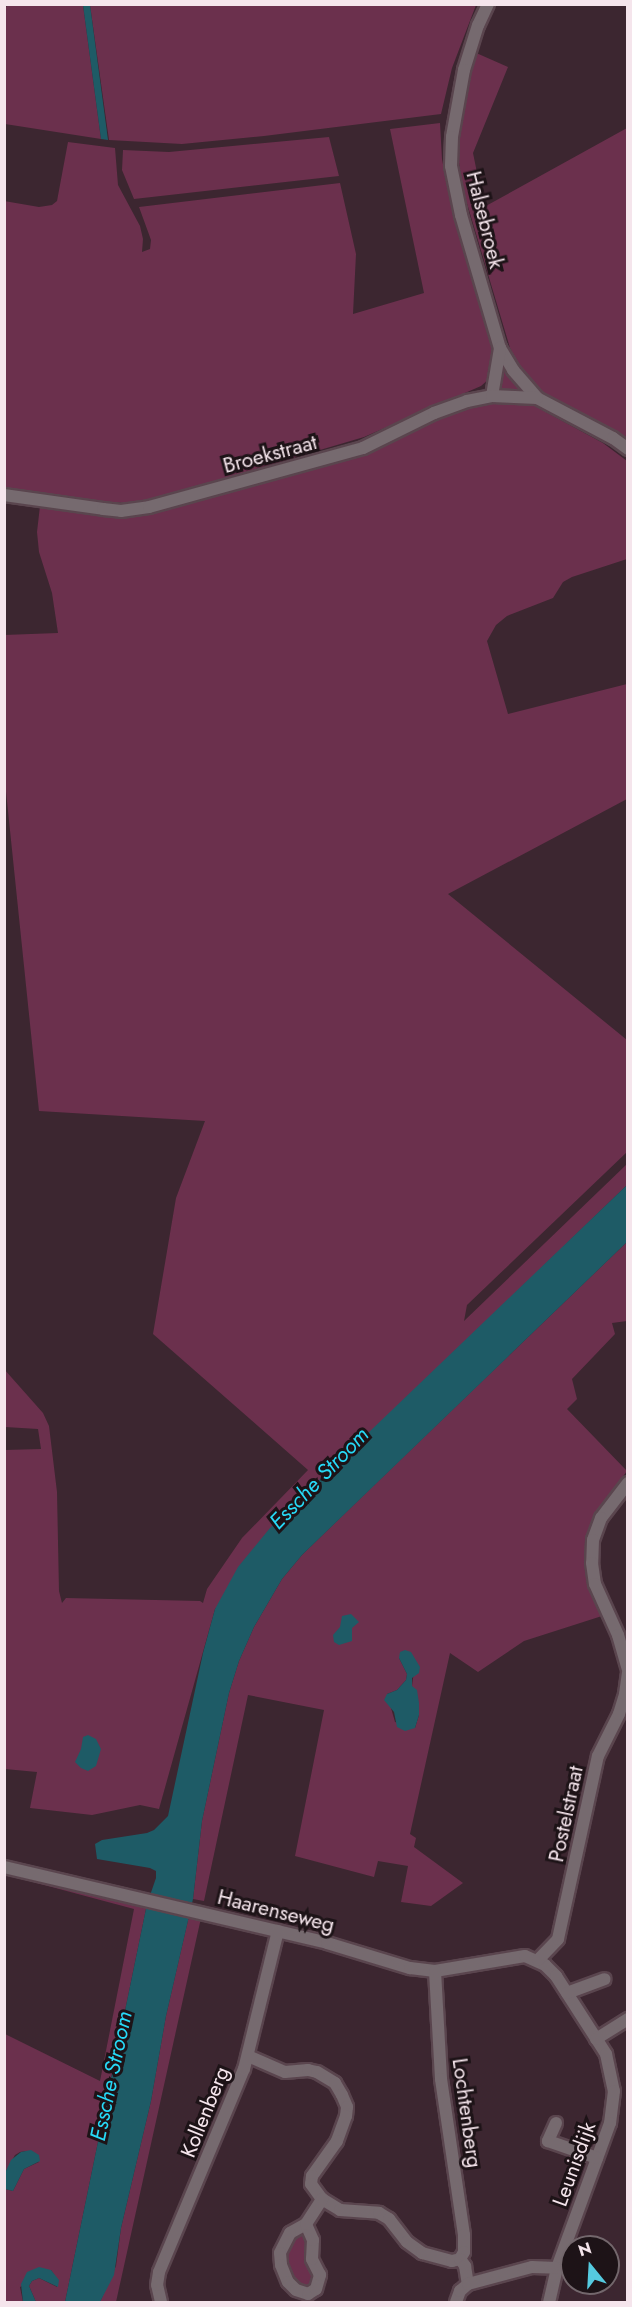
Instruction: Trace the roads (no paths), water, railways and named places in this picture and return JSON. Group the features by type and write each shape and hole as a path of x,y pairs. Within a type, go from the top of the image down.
{"street":[{"name":"Halsebroek","path":"488,4 478,25 464,70 452,136 452,166 461,215 500,348 513,370 537,398"},
{"path":"492,396 500,348"},
{"name":"Broekstraat","path":"4,495 121,511 149,507 363,448 434,413 468,401 492,396 537,398"},
{"path":"537,398 613,438 627,449"},
{"name":"Postelstraat","path":"538,1960 558,1939 598,1756 626,1694 627,1671 618,1635 595,1584 592,1563 594,1540 601,1518 627,1483"},
{"name":"Haarenseweg","path":"4,1867 278,1931 410,1968 435,1971 516,1956 538,1960"},
{"name":"Kollenberg","path":"161,2302 157,2285 159,2272 248,2056 278,1931"},
{"path":"538,1960 556,1976 567,1993 605,1978"},
{"name":"Lochtenberg","path":"435,1971 441,2079 464,2235 464,2252 460,2259"},
{"name":"Leunisdijk","path":"549,2302 557,2268 613,2109 614,2091 609,2061 567,1993"},
{"path":"597,2039 627,2019"},
{"path":"248,2056 285,2072 308,2070 317,2072 330,2079 342,2095 347,2107 346,2116 337,2140 312,2176 311,2184 322,2199 340,2210 380,2213 389,2219 407,2242 422,2253 452,2261 460,2259 465,2266 468,2284"},
{"path":"556,2123 548,2141 597,2158"},
{"path":"306,2224 313,2240 312,2259 320,2275 316,2289 308,2294 296,2290 288,2282 281,2265 280,2253 290,2233 306,2224 322,2199"},
{"path":"456,2302 460,2291 468,2284 532,2267 557,2268"}],"water":[{"path":"83,5 90,5 108,140 101,139"},
{"path":"627,1185 627,1242 302,1555 282,1579 254,1627 239,1661 229,1693 202,1821 193,1899 166,2016 151,2101 121,2228 114,2275 100,2302 65,2302 147,1904 156,1878 156,1871 150,1868 97,1859 95,1844 102,1840 147,1833 154,1830 168,1816 203,1653 215,1609 238,1567 270,1528"},
{"path":"351,1614 359,1622 352,1628 352,1641 339,1645 334,1642 333,1635 340,1627 342,1616"},
{"path":"405,1650 411,1652 420,1667 419,1673 412,1678 412,1686 417,1690 419,1715 415,1728 405,1731 397,1727 394,1712 384,1700 387,1694 397,1690 406,1680 407,1674 399,1658 400,1652"},
{"path":"88,1735 96,1739 101,1749 96,1766 88,1771 75,1762 83,1737"},
{"path":"31,2150 39,2155 40,2161 24,2169 13,2191 5,2189 5,2173 11,2160 21,2152"},
{"path":"39,2267 51,2270 59,2280 58,2287 39,2278 32,2281 29,2286 36,2302 23,2302 21,2284 27,2272"}],"water label":[{"name":"Essche Stroom","path":"319,1478"},
{"name":"Essche Stroom","path":"111,2076"}]}
